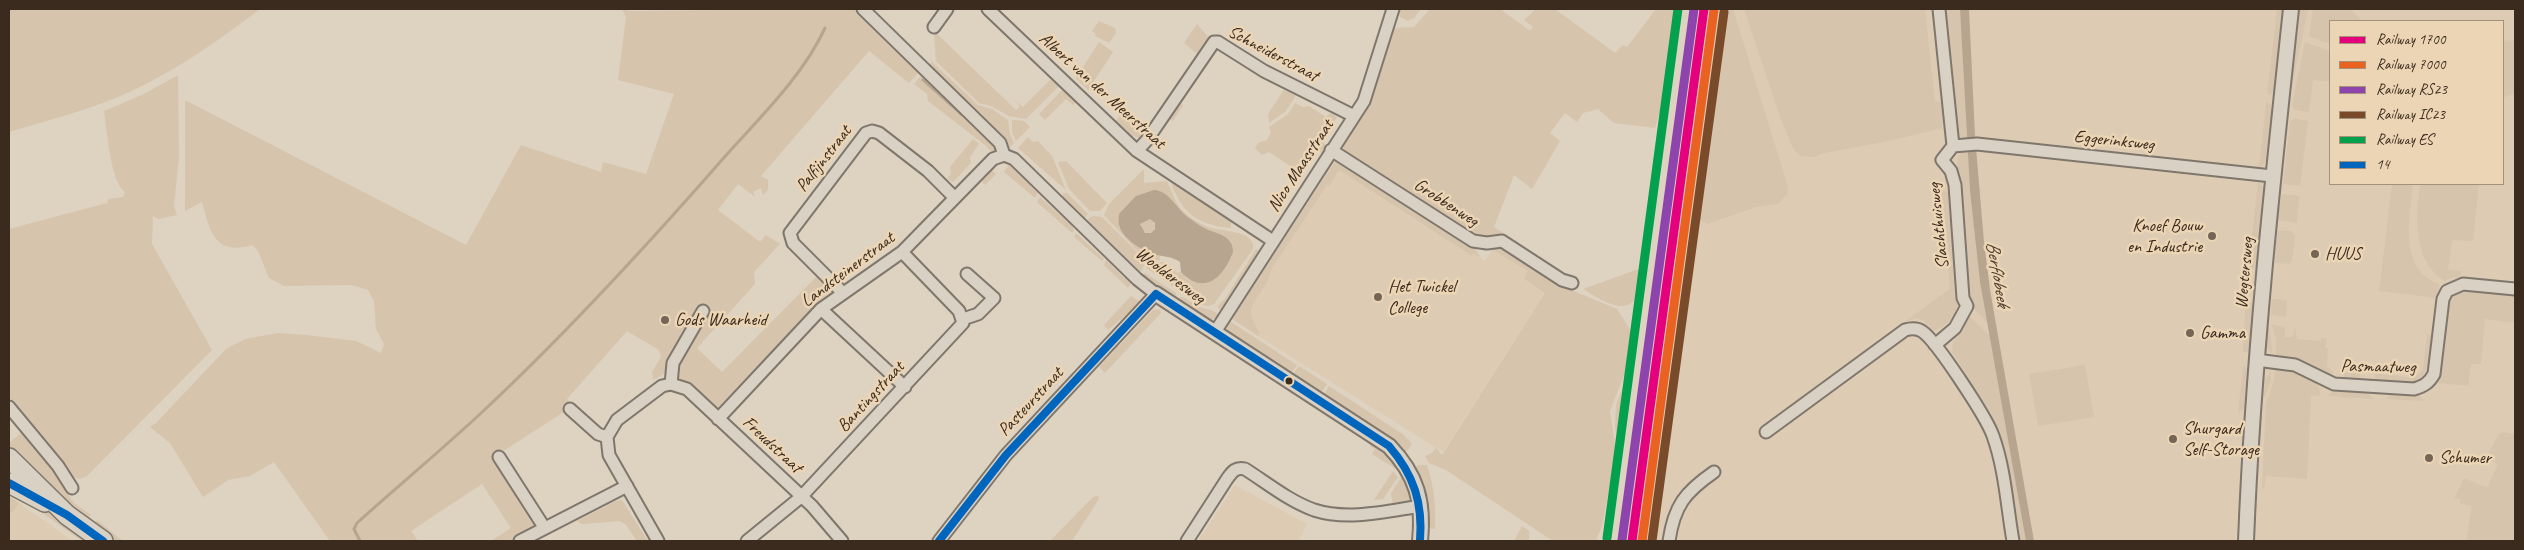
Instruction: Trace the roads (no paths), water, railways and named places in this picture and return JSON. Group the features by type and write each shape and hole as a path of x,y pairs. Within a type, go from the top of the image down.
{"main road":[{"path":"9,458 67,515"},
{"path":"9,470 39,489"},
{"path":"9,482 67,515 103,541"}],"street":[{"name":"Woolderesweg","path":"863,9 1000,143 1004,155 1014,159 1137,279 1156,294 1389,446 1407,469 1422,506 1420,541"},
{"path":"934,27 947,9"},
{"name":"Albert van der Meerstraat","path":"988,9 1137,151 1273,241"},
{"name":"Nico Maasstraat","path":"1214,332 1368,92 1393,9"},
{"name":"Slachthuisweg","path":"1935,345 1954,328 1966,306 1963,298 1955,185 1951,171 1942,160 1953,146 1939,9"},
{"name":"Wegtersweg","path":"2246,541 2256,360 2272,176 2291,9"},
{"name":"Schneiderstraat","path":"1137,151 1147,140 1214,42 1218,42 1264,71 1354,116"},
{"name":"Palfijnstraat","path":"842,292 793,243 790,233 866,134 872,131 879,133 928,171 954,197"},
{"name":"Eggerinksweg","path":"1953,146 1971,144 2272,176"},
{"name":"Grobbenweg","path":"1331,150 1473,241 1486,243 1502,241 1562,280 1572,283"},
{"name":"Landsteinerstraat","path":"718,419 821,309 842,292 902,252 993,159 1004,155"},
{"path":"902,252 960,311 963,319"},
{"name":"Bantingstraat","path":"747,541 801,497 960,327 963,319 978,314 994,298 967,274"},
{"name":"Pasmaatweg","path":"2256,360 2295,365 2334,384 2421,387 2430,381 2434,374 2444,299 2447,291 2463,284 2515,289"},
{"name":"Pasteurstraat","path":"939,541 1006,454 1156,294"},
{"path":"821,309 905,387"},
{"path":"658,541 610,454 607,437 617,420 662,386 671,384 673,363 703,311"},
{"path":"1766,432 1905,330 1918,329 1924,332 1935,345 1982,413 1993,435 2013,541"},
{"name":"Freudstraat","path":"671,384 687,389 801,497 842,541"},
{"path":"9,406 58,466 72,488"},
{"path":"570,409 598,434 607,437"},
{"path":"498,457 544,527"},
{"path":"1186,541 1227,479 1239,468 1296,502 1317,511 1357,514 1422,506"},
{"path":"1669,541 1678,507 1686,495 1714,472"},
{"path":"520,541 627,486"}],"waterway":[{"path":"360,541 354,529 357,523 511,385 603,291 778,98 804,64 825,28"}],"rail line":[{"name":"ES","path":"1607,538 1678,9"},
{"name":"RS23","path":"1622,540 1694,9"},
{"name":"1700","path":"1632,541 1704,9"},
{"name":"7000","path":"1642,541 1714,10"},
{"name":"IC23","path":"1652,541 1724,12"}],"place":[{"name":"Knoef Bouw en Industrie","path":"2212,236"},
{"name":"HUUS","path":"2315,254"},
{"name":"Het Twickel College","path":"1378,297"},
{"name":"Gods Waarheid","path":"665,320"},
{"name":"Gamma","path":"2190,333"},
{"name":"Shurgard Self-Storage","path":"2173,439"},
{"name":"Schumer","path":"2429,458"}],"water label":[{"name":"Berflobeek","path":"1997,274"}]}
